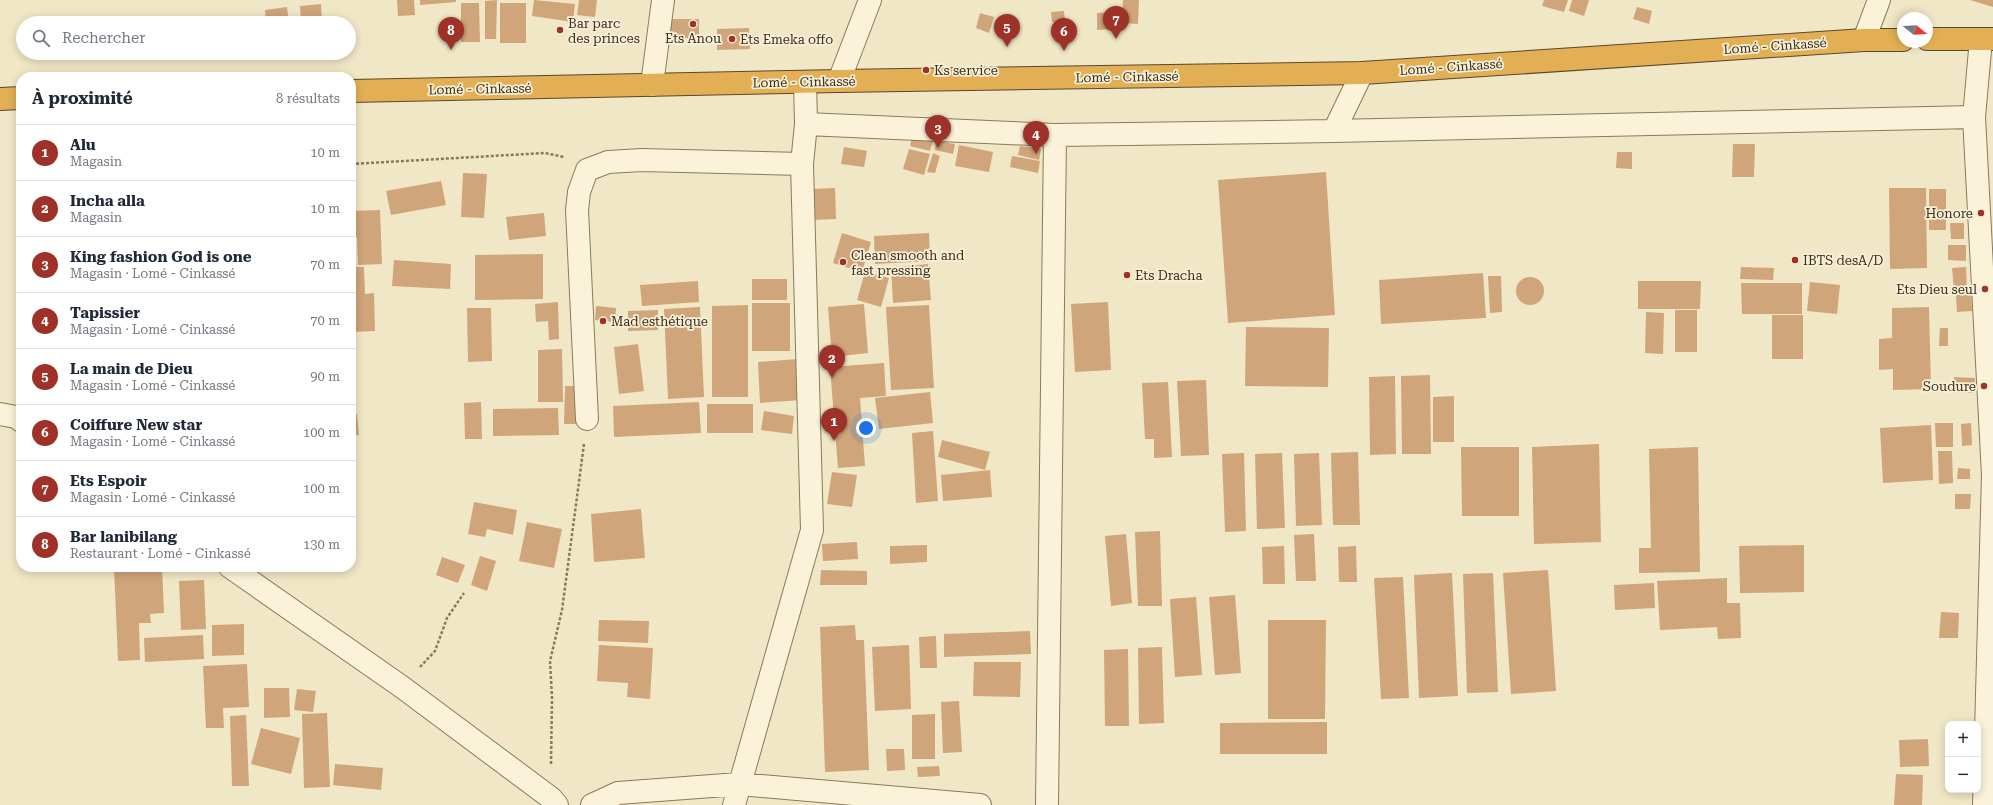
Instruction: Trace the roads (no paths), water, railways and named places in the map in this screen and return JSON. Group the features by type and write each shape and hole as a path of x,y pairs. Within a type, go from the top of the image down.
{"highway":[{"path":"1933,39 1987,39"},
{"name":"Lomé - Cinkassé","path":"356,91 839,81 1362,73 1864,40 1897,40"},
{"path":"0,99 16,98"}],"street":[{"path":"652,85 663,0"},
{"path":"839,81 870,0"},
{"path":"1864,40 1879,0"},
{"path":"1987,39 1974,117 1993,476 1987,803"},
{"path":"1334,131 1362,73"},
{"path":"734,805 812,530 802,164 806,124 805,82"},
{"path":"806,124 1055,135 1334,131 1974,117"},
{"path":"1047,805 1055,135"},
{"path":"587,419 577,210 579,192 587,170 608,162 642,160 802,164"},
{"path":"0,414 16,417"},
{"path":"237,572 402,687 554,802"},
{"path":"592,805 618,792 739,784 980,805"}],"place":[{"name":"Ets Anou","path":"693,24"},
{"name":"Bar parc des princes","path":"560,30"},
{"name":"Ets Emeka offo","path":"732,39"},
{"name":"Ets Espoir","path":"1116,39"},
{"name":"La main de Dieu","path":"1007,47"},
{"name":"Bar lanibilang","path":"451,50"},
{"name":"Coiffure New star","path":"1064,51"},
{"name":"Ks service","path":"926,70"},
{"name":"King fashion God is one","path":"938,148"},
{"name":"Tapissier","path":"1036,154"},
{"name":"Honore","path":"1981,213"},
{"name":"IBTS desA/D","path":"1795,260"},
{"name":"Clean smooth and fast pressing","path":"843,262"},
{"name":"Ets Dracha","path":"1127,275"},
{"name":"Ets Dieu seul","path":"1985,289"},
{"name":"Mad esthétique","path":"603,321"},
{"name":"Incha alla","path":"832,378"},
{"name":"Soudure","path":"1984,386"},
{"name":"Alu","path":"834,441"}]}
